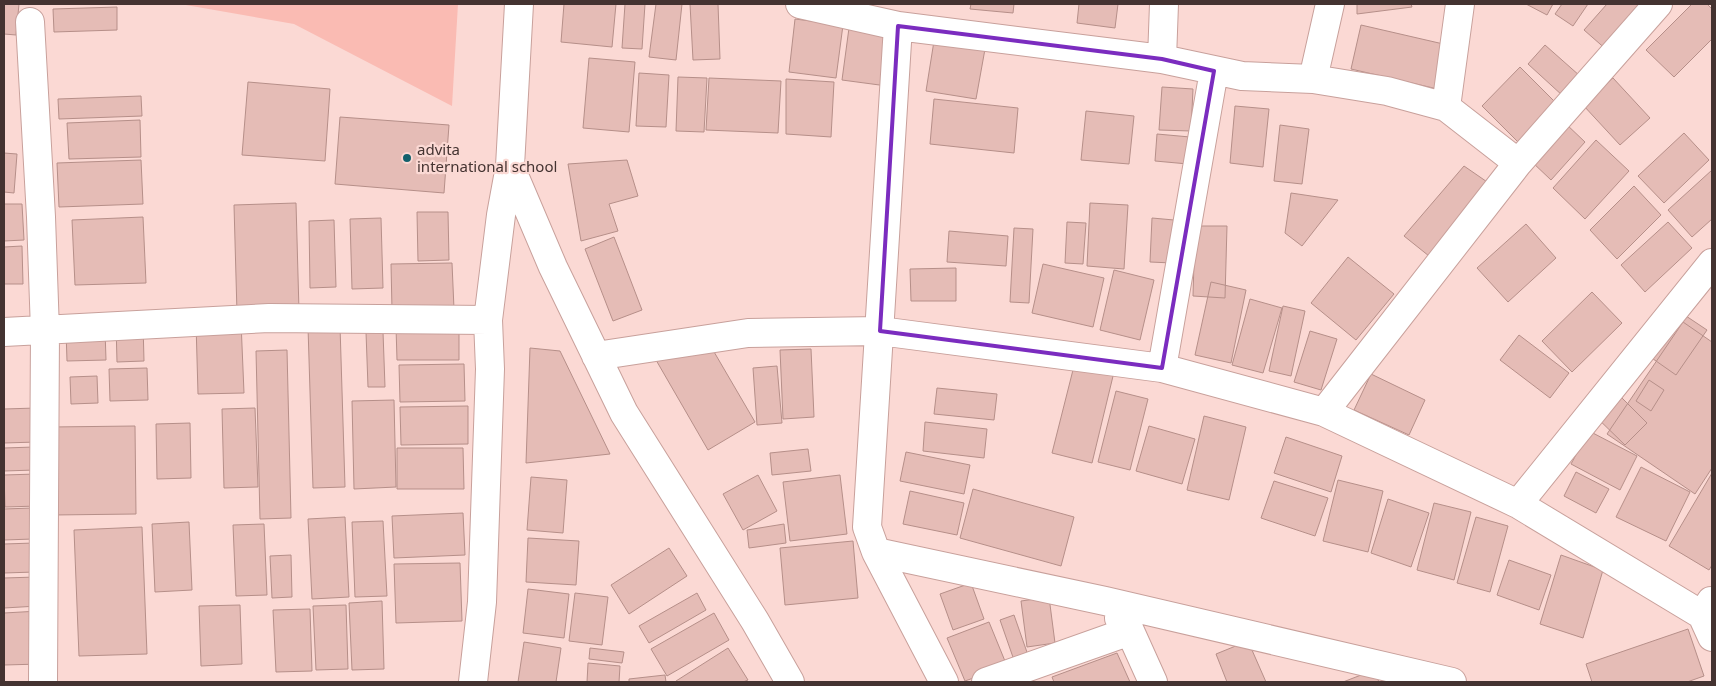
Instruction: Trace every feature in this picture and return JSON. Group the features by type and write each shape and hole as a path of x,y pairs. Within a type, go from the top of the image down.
{"street":[{"path":"473,682 482,602 490,369 488,320 500,215 510,166 519,4"},
{"path":"800,4 898,26 1162,59 1242,76 1314,79 1387,91 1446,107 1518,163"},
{"path":"1162,59 1164,4"},
{"path":"1314,79 1330,4"},
{"path":"1446,107 1460,4"},
{"path":"1324,412 1518,163 1658,4"},
{"path":"30,22 41,217 45,331 43,682"},
{"path":"898,26 868,527 876,552 944,682"},
{"path":"1162,368 1214,70"},
{"path":"510,166 553,267 624,413 755,621 790,682"},
{"path":"1518,504 1712,263"},
{"path":"4,332 269,318 488,320"},
{"path":"596,356 748,333 880,331 1162,368 1324,412 1518,504 1709,617"},
{"path":"876,552 1105,601 1452,682"},
{"path":"1105,601 1130,631 1153,682"},
{"path":"986,682 1130,631"}],"highlighted area":[{"path":"898,26 1162,59 1214,71 1162,368 880,331"}],"shaded area":[{"path":"180,4 458,4 452,106 294,24"}],"building":[{"path":"4,4 19,4 16,35 4,34"},
{"path":"564,4 616,4 612,47 561,42"},
{"path":"625,4 645,4 642,49 622,48"},
{"path":"656,4 682,4 676,60 649,57"},
{"path":"690,4 718,4 720,59 693,60"},
{"path":"971,4 1014,4 1013,13 970,9"},
{"path":"1079,4 1118,4 1115,28 1077,23"},
{"path":"1357,4 1411,4 1412,7 1357,14"},
{"path":"1526,4 1553,4 1547,15"},
{"path":"1562,4 1588,4 1573,26 1555,14"},
{"path":"1607,4 1641,4 1608,51 1584,30"},
{"path":"1692,4 1707,4 1712,9 1712,39 1674,77 1646,50"},
{"path":"117,7 117,30 54,32 53,9"},
{"path":"795,19 843,25 836,78 789,72"},
{"path":"1361,25 1452,46 1442,90 1351,69"},
{"path":"849,28 894,35 887,86 842,80"},
{"path":"934,41 985,49 976,99 926,91"},
{"path":"1545,45 1580,76 1563,96 1528,64"},
{"path":"589,58 635,62 629,132 583,128"},
{"path":"1520,67 1557,104 1519,143 1482,106"},
{"path":"639,73 669,75 666,127 636,126"},
{"path":"678,77 707,78 704,132 676,131"},
{"path":"709,78 781,81 778,133 706,130"},
{"path":"1613,78 1650,118 1620,145 1583,105"},
{"path":"786,79 834,82 831,137 786,134"},
{"path":"248,82 330,89 325,161 242,155"},
{"path":"1162,87 1193,89 1191,131 1159,130"},
{"path":"141,96 142,116 59,119 58,99"},
{"path":"934,99 1018,108 1014,153 930,144"},
{"path":"1235,106 1269,109 1263,167 1230,163"},
{"path":"1086,111 1134,116 1129,164 1081,160"},
{"path":"340,117 449,125 444,193 335,184"},
{"path":"140,120 141,157 69,159 67,123"},
{"path":"1565,123 1585,142 1551,180 1531,161"},
{"path":"1280,125 1309,129 1302,184 1274,181"},
{"path":"1684,133 1709,160 1664,203 1638,176"},
{"path":"1157,134 1190,137 1188,164 1155,161"},
{"path":"1596,140 1629,171 1585,219 1553,188"},
{"path":"4,153 17,154 14,193 4,192"},
{"path":"141,160 143,204 59,207 57,163"},
{"path":"627,160 638,196 609,204 618,231 581,241 568,164"},
{"path":"1464,166 1493,186 1429,256 1404,236"},
{"path":"1712,170 1712,219 1692,237 1668,210"},
{"path":"1634,186 1661,215 1617,259 1590,230"},
{"path":"1291,193 1338,200 1302,246 1285,233"},
{"path":"296,203 299,311 237,313 234,205"},
{"path":"1090,203 1128,205 1124,269 1087,266"},
{"path":"4,204 22,204 24,240 4,241"},
{"path":"417,212 448,212 449,260 418,261"},
{"path":"143,217 146,283 75,285 72,220"},
{"path":"381,218 383,288 352,289 350,219"},
{"path":"1152,218 1174,220 1172,263 1150,262"},
{"path":"334,220 336,287 310,288 309,221"},
{"path":"1067,222 1086,223 1083,264 1065,263"},
{"path":"1668,222 1692,248 1645,292 1621,265"},
{"path":"1526,224 1556,258 1508,302 1477,268"},
{"path":"1195,226 1227,226 1225,298 1193,296"},
{"path":"1014,228 1033,229 1029,303 1010,302"},
{"path":"949,231 1008,236 1006,266 947,262"},
{"path":"614,237 642,310 613,321 585,249"},
{"path":"22,246 23,284 4,284 4,247"},
{"path":"1348,257 1394,294 1356,340 1311,303"},
{"path":"452,263 454,309 392,310 391,264"},
{"path":"1043,264 1104,278 1093,327 1032,313"},
{"path":"956,268 956,301 911,301 910,269"},
{"path":"1114,270 1154,280 1140,340 1100,330"},
{"path":"1211,282 1246,290 1231,363 1195,355"},
{"path":"1592,292 1622,323 1572,372 1542,341"},
{"path":"1250,299 1282,308 1263,373 1232,365"},
{"path":"1283,306 1305,311 1291,376 1269,371"},
{"path":"1677,310 1707,330 1676,375 1646,354"},
{"path":"241,322 244,393 198,394 196,323"},
{"path":"1683,322 1712,342 1712,468 1695,494 1607,434"},
{"path":"143,324 144,361 117,362 116,325"},
{"path":"340,326 345,487 313,488 308,327"},
{"path":"459,326 459,360 397,360 396,327"},
{"path":"105,330 106,360 67,361 66,331"},
{"path":"1310,331 1337,339 1321,390 1294,382"},
{"path":"366,332 383,332 385,387 368,387"},
{"path":"703,333 755,422 708,450 656,360"},
{"path":"1519,335 1569,373 1550,398 1500,360"},
{"path":"530,348 560,351 610,454 526,463"},
{"path":"811,349 814,417 783,419 780,350"},
{"path":"287,350 291,518 260,519 256,351"},
{"path":"1075,362 1114,372 1092,463 1052,453"},
{"path":"464,364 465,401 400,402 399,365"},
{"path":"777,366 782,423 757,425 753,368"},
{"path":"147,368 148,400 110,401 109,369"},
{"path":"1371,374 1425,400 1409,435 1354,410"},
{"path":"97,376 98,403 71,404 70,377"},
{"path":"1649,380 1664,390 1651,411 1636,401"},
{"path":"937,388 997,394 994,420 934,414"},
{"path":"1613,389 1647,423 1625,445 1591,412"},
{"path":"1116,391 1148,399 1130,470 1098,462"},
{"path":"394,400 396,487 354,489 352,401"},
{"path":"468,406 468,444 401,445 400,407"},
{"path":"36,408 37,442 4,443 4,409"},
{"path":"255,408 258,487 224,488 222,409"},
{"path":"1204,416 1246,427 1229,500 1187,490"},
{"path":"925,422 987,429 984,458 923,451"},
{"path":"190,423 191,478 157,479 156,424"},
{"path":"135,426 136,514 53,515 51,427"},
{"path":"1149,426 1195,439 1182,484 1136,471"},
{"path":"1589,431 1637,456 1620,490 1571,464"},
{"path":"1286,437 1342,456 1331,492 1274,473"},
{"path":"34,447 35,470 4,471 4,448"},
{"path":"397,448 463,448 464,489 397,489"},
{"path":"808,449 811,471 772,475 770,453"},
{"path":"906,452 970,465 964,494 900,481"},
{"path":"1641,467 1690,492 1666,541 1616,517"},
{"path":"1576,472 1609,489 1596,513 1564,496"},
{"path":"1712,473 1712,565 1709,570 1669,546"},
{"path":"36,474 38,506 5,507 4,475"},
{"path":"758,475 777,511 743,530 723,494"},
{"path":"840,475 847,534 790,541 783,482"},
{"path":"531,477 567,480 563,533 527,530"},
{"path":"1338,480 1383,491 1368,552 1323,541"},
{"path":"1274,481 1328,498 1315,536 1261,518"},
{"path":"973,489 1074,517 1061,566 960,538"},
{"path":"910,491 964,503 957,535 903,524"},
{"path":"1388,499 1429,513 1411,567 1371,553"},
{"path":"1434,503 1471,512 1454,580 1417,570"},
{"path":"32,508 33,539 4,540 4,509"},
{"path":"463,513 465,555 394,558 392,516"},
{"path":"345,517 349,597 312,599 308,519"},
{"path":"1476,517 1508,526 1490,592 1457,583"},
{"path":"383,521 387,596 355,597 352,522"},
{"path":"189,522 192,590 155,592 152,524"},
{"path":"264,524 267,595 236,596 233,525"},
{"path":"784,524 786,543 749,548 747,530"},
{"path":"142,527 147,654 79,656 74,530"},
{"path":"528,538 579,541 576,585 526,582"},
{"path":"853,541 858,598 785,605 780,548"},
{"path":"34,543 35,572 4,573 4,544"},
{"path":"669,548 687,576 629,614 611,585"},
{"path":"291,555 292,597 272,598 270,556"},
{"path":"1561,555 1603,570 1583,638 1540,624"},
{"path":"1509,560 1551,575 1539,610 1497,595"},
{"path":"460,563 462,621 396,623 394,564"},
{"path":"36,577 38,606 4,608 4,578"},
{"path":"971,583 984,619 953,630 940,594"},
{"path":"528,589 569,594 564,638 523,633"},
{"path":"575,593 608,597 602,645 569,641"},
{"path":"697,593 706,610 649,643 639,626"},
{"path":"1049,597 1055,643 1027,647 1021,601"},
{"path":"382,601 384,669 352,670 349,603"},
{"path":"240,605 242,664 201,666 199,606"},
{"path":"346,605 348,669 316,670 313,606"},
{"path":"310,609 312,671 276,672 273,610"},
{"path":"39,611 41,664 4,665 4,613"},
{"path":"714,613 729,640 667,676 651,649"},
{"path":"1014,615 1029,658 1015,663 1000,620"},
{"path":"989,622 1007,666 965,681 947,638"},
{"path":"1688,629 1704,676 1687,682 1592,682 1586,664"},
{"path":"1248,641 1266,682 1227,682 1216,654"},
{"path":"524,642 561,648 556,682 518,682"},
{"path":"590,648 624,652 622,663 589,659"},
{"path":"728,648 748,680 743,682 676,681"},
{"path":"1117,653 1130,682 1054,682 1052,677"},
{"path":"588,663 620,666 619,682 587,682"},
{"path":"1374,670 1379,682 1343,682"},
{"path":"665,675 666,682 629,682 629,679"}],"place":[{"name":"advita international school","path":"407,158"}]}
